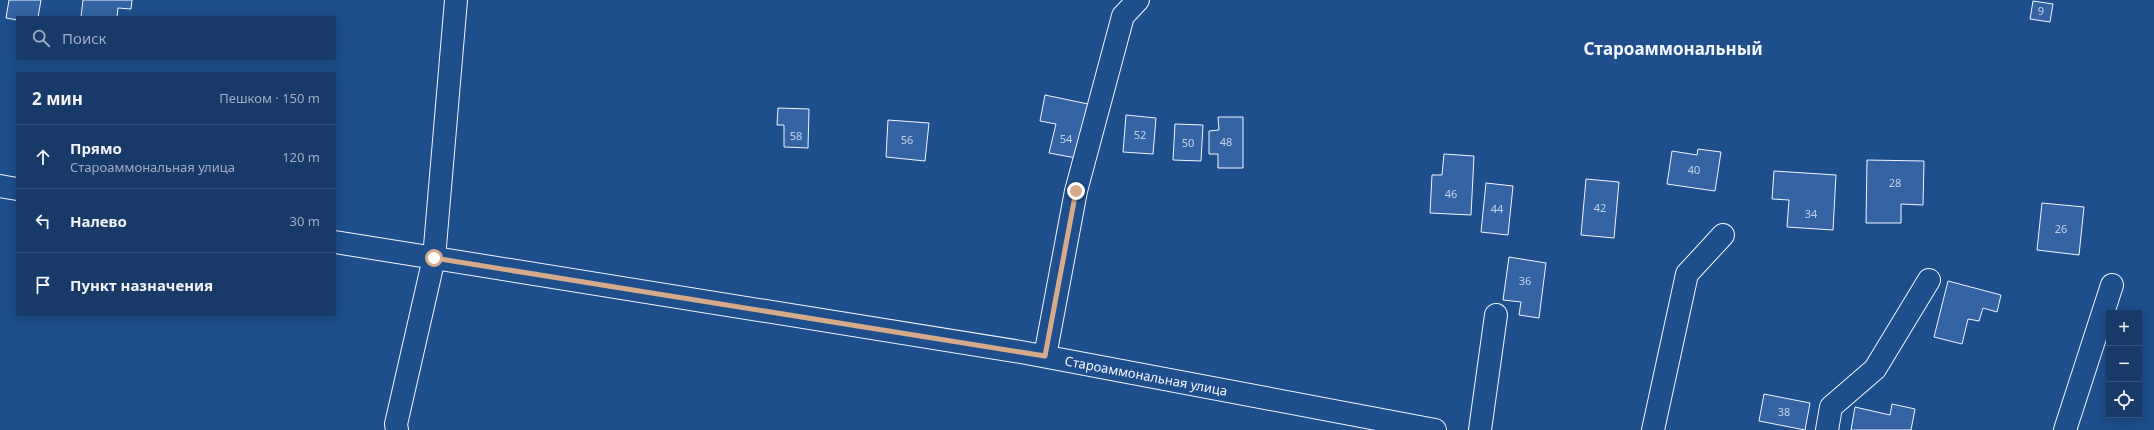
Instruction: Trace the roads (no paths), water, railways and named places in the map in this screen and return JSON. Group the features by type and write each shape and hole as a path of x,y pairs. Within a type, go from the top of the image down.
{"street":[{"path":"397,430 396,424 434,258 456,0"},
{"path":"1045,356 1076,191 1123,16 1138,0"},
{"path":"0,186 16,189"},
{"path":"1653,430 1687,274 1723,236"},
{"name":"Староаммональная улица","path":"336,242 1045,356 1435,430"},
{"path":"1827,430 1831,407 1875,369 1929,280"},
{"path":"2065,430 2112,285"},
{"path":"1480,430 1496,315"}],"district":[{"name":"Староаммональный","path":"1673,49"}]}
